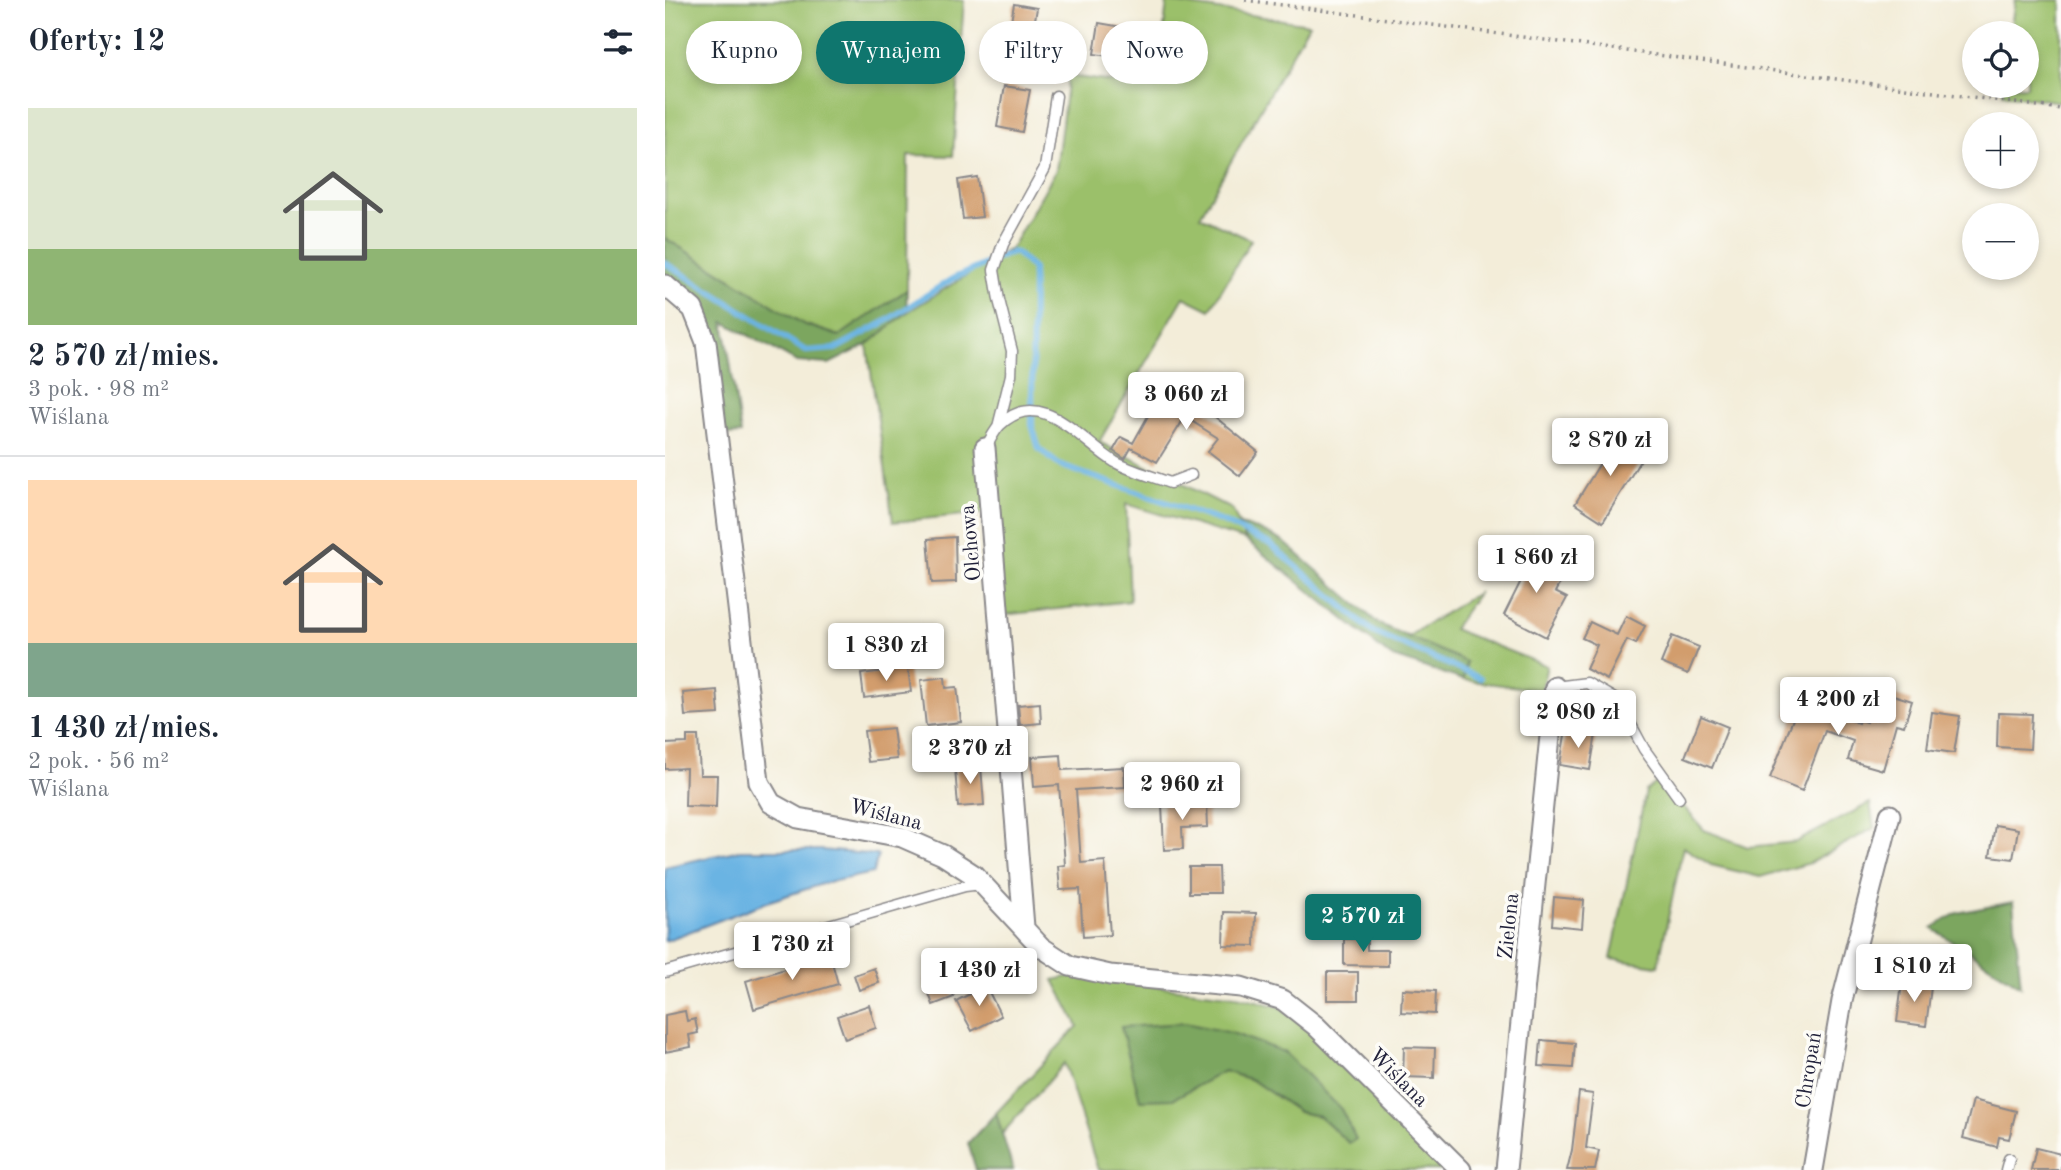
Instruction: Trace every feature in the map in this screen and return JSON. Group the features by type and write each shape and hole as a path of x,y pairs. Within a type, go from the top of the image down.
{"street":[{"name":"Wiślana","path":"665,285 693,309 706,342 759,782 771,803 798,818 902,837 943,855 974,875 1041,947 1070,966 1110,975 1241,988 1283,1000 1316,1026 1461,1170"},
{"name":"Olchowa","path":"985,448 1024,927"},
{"name":"Zielona","path":"1506,1170 1555,687"},
{"name":"Chropań","path":"1813,1170 1842,1001 1890,815"}],"lane":[{"path":"985,448 998,427 1011,375 1011,351 994,270 1003,244 1045,168 1056,96"},
{"path":"998,427 1014,415 1030,410 1048,414 1116,462 1170,483 1191,475"},
{"path":"1555,687 1587,683 1618,701 1644,749 1679,798"},
{"path":"665,972 965,886 982,884"},
{"path":"2005,1170 2009,1159"}],"path":[{"path":"1245,0 2061,109"}],"green space":[{"path":"665,0 964,0 963,21 816,21 816,84 958,84 953,156 908,155 907,290 840,336 803,324 665,238"},
{"path":"2015,0 2061,0 2061,102 2032,98 2039,98 2039,21 2012,21"},
{"path":"1167,2 1309,24 1200,216 1251,240 1210,310 1184,297 1099,442 1232,509 1246,540 1126,504 1130,601 1003,615 994,512 893,522 867,345 906,313 1012,247 1056,170 1067,84 1087,84 1087,79 1101,80 1101,84 1157,88 1157,84 1208,84 1208,21 1165,21"},
{"path":"665,238 803,324 839,336 907,290 906,313 867,345 829,364 797,362 724,322 741,434 723,435 702,313 665,283"},
{"path":"1239,525 1258,529 1283,541 1379,624 1467,662 1463,680 1390,656 1246,540"},
{"path":"1479,592 1453,629 1547,666 1541,690 1463,680 1466,662 1407,637"},
{"path":"1660,780 1704,830 1748,847 1796,842 1870,803 1874,828 1810,863 1760,877 1711,865 1683,847 1658,966 1611,959 1646,791"},
{"path":"2013,902 2021,986 1932,928 1957,913"},
{"path":"1071,976 1237,996 1281,1007 1319,1039 1448,1170 1098,1170 1064,1063 1002,1134 996,1113 1078,1026 1054,980","holes":["1284,1051 1348,1142 1319,1116 1299,1112 1252,1080 1224,1071"]},
{"path":"1185,1023 1232,1033 1284,1052 1341,1109 1356,1139 1349,1143 1319,1116 1299,1112 1252,1080 1224,1071 1173,1099 1140,1100 1121,1027"},
{"path":"996,1113 1013,1170 976,1170 968,1143"}],"water":[{"path":"740,850 821,850 878,855 873,873 825,883 665,941 665,867"}],"building":[{"path":"1014,4 1037,8 1035,21 1011,21"},
{"path":"1099,23 1101,23 1101,55 1094,54"},
{"path":"1004,86 1030,90 1022,132 997,127"},
{"path":"977,177 982,217 963,219 958,180"},
{"path":"1167,382 1258,452 1240,476 1208,451 1218,438 1185,417 1157,462 1131,448 1125,459 1113,451 1121,437 1133,443"},
{"path":"1618,434 1646,451 1603,522 1575,504"},
{"path":"955,537 956,582 932,583 928,539"},
{"path":"1523,552 1565,574 1555,592 1567,598 1546,637 1504,615 1522,579 1512,574"},
{"path":"1626,616 1645,626 1636,644 1627,640 1607,680 1586,669 1597,645 1582,638 1590,622 1617,635"},
{"path":"1672,636 1699,647 1688,674 1661,663"},
{"path":"908,668 911,692 864,698 861,674"},
{"path":"945,677 946,688 957,687 961,722 926,726 921,680"},
{"path":"717,690 719,714 685,716 683,693"},
{"path":"1878,690 1912,701 1904,726 1896,724 1883,770 1848,760 1853,741 1825,731 1802,791 1770,778 1793,719 1786,716 1792,699 1858,723 1859,720 1866,722"},
{"path":"1040,703 1041,723 1020,725 1018,705"},
{"path":"1932,712 1960,716 1954,753 1927,749"},
{"path":"1998,713 2032,714 2030,749 1997,747"},
{"path":"1701,716 1728,727 1712,768 1685,757"},
{"path":"893,728 897,759 868,762 864,731"},
{"path":"1566,729 1596,734 1590,770 1560,765"},
{"path":"687,736 698,736 700,775 717,775 716,807 685,806 686,768 665,769 665,744 687,743"},
{"path":"1061,755 1062,770 1124,767 1125,787 1076,790 1081,863 1105,861 1110,935 1083,937 1080,889 1060,890 1058,866 1065,865 1059,785 1034,787 1032,757"},
{"path":"981,766 984,805 958,807 955,768"},
{"path":"1207,802 1208,827 1182,828 1183,849 1164,850 1162,805"},
{"path":"1995,825 2018,829 2013,859 1990,856"},
{"path":"1189,867 1219,867 1220,893 1189,893"},
{"path":"1554,897 1584,900 1582,928 1552,925"},
{"path":"1224,912 1256,913 1255,946 1223,945"},
{"path":"1344,939 1367,939 1367,950 1388,950 1388,966 1344,965"},
{"path":"830,955 838,984 754,1009 746,981"},
{"path":"874,968 879,983 859,990 854,975"},
{"path":"945,971 954,997 933,1005 924,979"},
{"path":"1327,972 1358,972 1358,1000 1327,1000"},
{"path":"1902,983 1931,987 1926,1026 1897,1022"},
{"path":"986,986 1001,1016 972,1031 956,1001"},
{"path":"1402,989 1436,991 1435,1014 1401,1012"},
{"path":"869,1005 876,1028 845,1039 837,1016"},
{"path":"685,1011 687,1021 695,1019 698,1033 689,1035 691,1047 665,1052 665,1015"},
{"path":"1541,1040 1575,1043 1573,1068 1539,1066"},
{"path":"1404,1047 1435,1048 1434,1078 1403,1077"},
{"path":"1579,1092 1593,1094 1586,1148 1599,1151 1595,1170 1567,1170"},
{"path":"1973,1100 2016,1111 2009,1139 1999,1137 1997,1147 1963,1138"},
{"path":"2036,1148 2061,1154 2061,1170 2031,1170"}],"waterway":[{"path":"665,263 806,351 835,349 883,323 952,279 1012,252 1016,253 1033,269 1032,425 1039,449 1059,465 1223,522 1270,544 1373,632 1480,678"}]}
